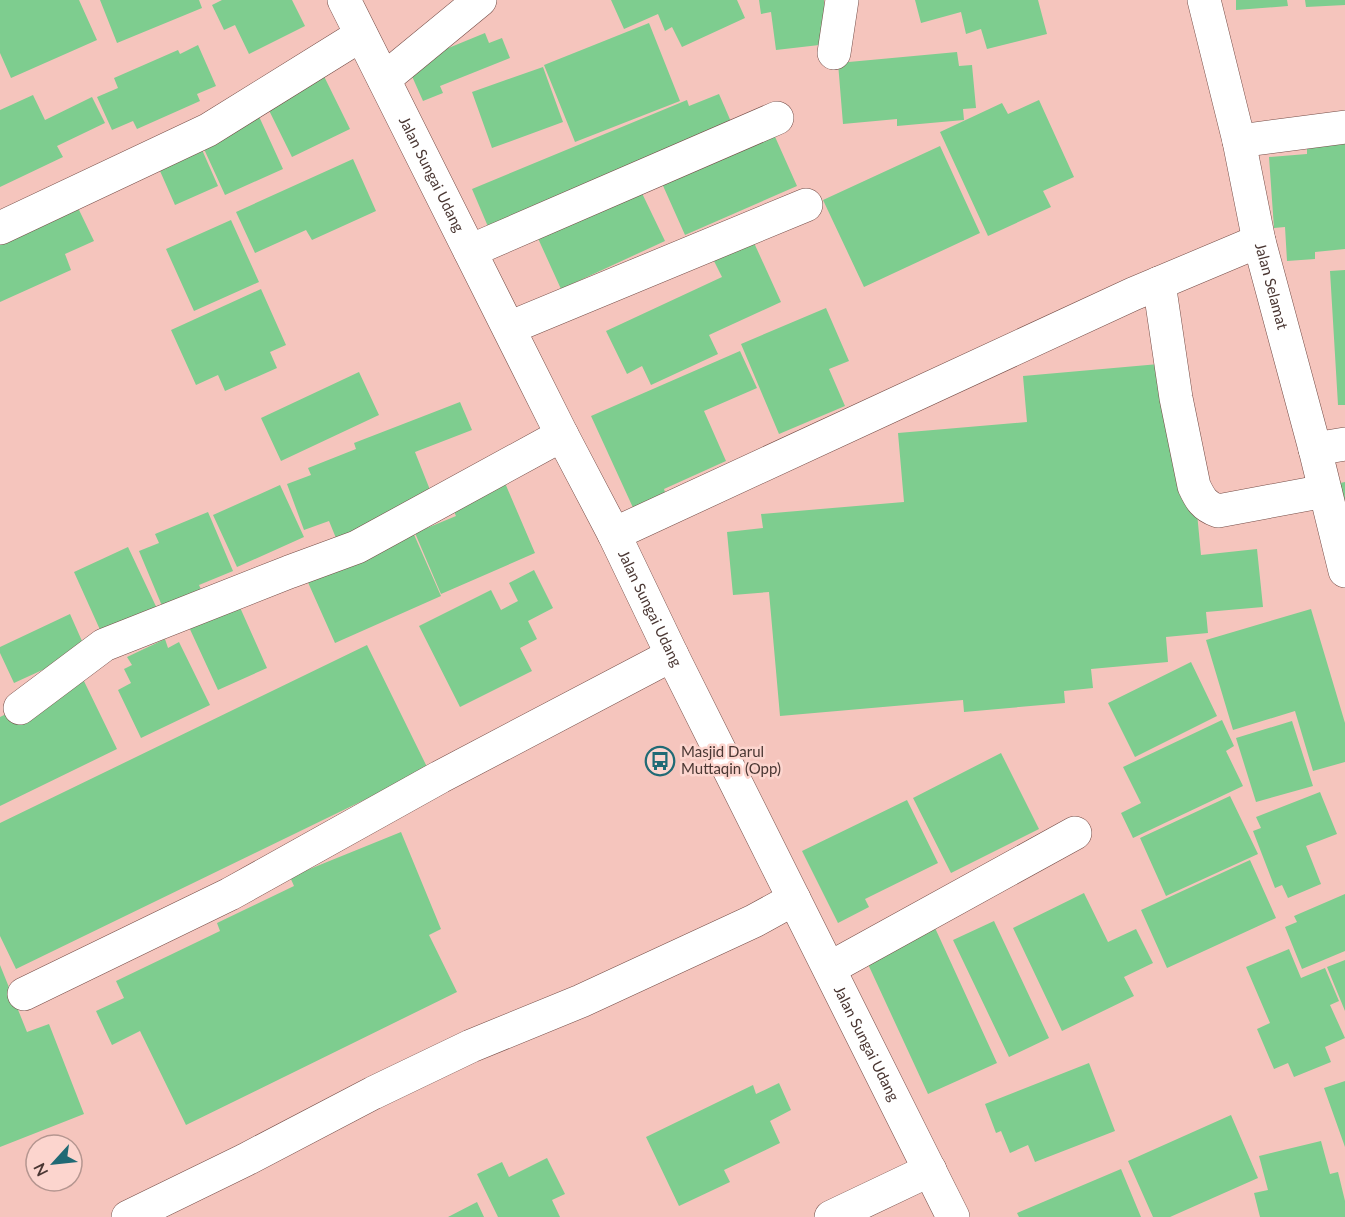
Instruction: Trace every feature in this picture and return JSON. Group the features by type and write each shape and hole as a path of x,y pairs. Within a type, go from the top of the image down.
{"street":[{"name":"Jalan Sungai Udang","path":"344,0 614,534 672,655 953,1217"},
{"path":"384,79 480,0"},
{"path":"834,53 842,0"},
{"name":"Jalan Selamat","path":"1204,0 1239,141 1259,241 1330,446 1325,491 1345,571"},
{"path":"0,228 208,130 362,35"},
{"path":"470,250 777,118"},
{"path":"1239,141 1345,127"},
{"path":"509,328 807,205"},
{"path":"614,534 1146,288 1259,241"},
{"path":"1146,288 1176,398 1194,486 1199,499 1206,506 1218,511 1325,491"},
{"path":"20,708 104,645 357,547 562,435"},
{"path":"24,994 230,894 440,777 672,655"},
{"path":"830,968 1075,833"},
{"path":"128,1217 451,1055 581,1000 754,921 795,899"},
{"path":"831,1217 930,1170"}],"building":[{"path":"0,0 79,0 97,40 11,78 0,53"},
{"path":"100,0 199,0 202,8 117,43"},
{"path":"222,0 292,0 305,26 249,54 235,25 224,30 212,5"},
{"path":"611,0 737,0 745,18 682,47 672,27 665,31 658,14 624,29"},
{"path":"759,0 824,0 828,44 776,50 771,12 761,14"},
{"path":"915,0 1038,0 1047,34 987,49 981,29 966,34 961,12 921,23"},
{"path":"1236,0 1287,0 1288,6 1236,10"},
{"path":"1305,0 1345,0 1345,5 1306,7"},
{"path":"649,23 680,101 575,142 544,65"},
{"path":"485,33 489,43 502,38 510,58 440,86 443,93 423,101 407,65"},
{"path":"198,45 216,86 197,94 200,101 137,129 133,121 112,130 97,97 118,88 114,78 178,50 180,54"},
{"path":"957,52 959,66 972,65 976,108 963,109 964,120 897,126 897,119 843,124 838,63"},
{"path":"315,58 350,129 292,157 257,86"},
{"path":"543,67 563,122 492,148 472,92"},
{"path":"719,94 732,124 492,236 472,189 687,100 689,106"},
{"path":"33,95 45,120 92,97 105,123 57,146 63,157 0,187 0,110"},
{"path":"251,99 283,169 225,195 204,149"},
{"path":"1039,100 1074,177 1043,191 1051,207 988,236 940,132 1002,103 1008,114"},
{"path":"192,127 218,186 175,205 149,146"},
{"path":"772,130 797,186 685,235 660,179"},
{"path":"1345,139 1345,249 1315,252 1315,259 1287,261 1285,227 1274,228 1269,157 1307,154 1307,141"},
{"path":"940,146 980,233 864,287 823,200"},
{"path":"353,159 376,211 312,240 306,230 255,253 236,212"},
{"path":"66,183 94,241 65,254 71,270 0,302 0,219"},
{"path":"639,187 665,241 561,289 536,234"},
{"path":"231,220 259,282 194,311 166,249"},
{"path":"750,234 781,302 709,335 718,354 651,385 642,366 627,374 606,331 722,277 710,253"},
{"path":"1345,270 1345,405 1338,405 1330,271"},
{"path":"261,289 286,345 270,352 277,368 225,391 218,375 196,385 171,330"},
{"path":"826,308 849,361 829,369 845,406 779,434 741,344"},
{"path":"740,351 757,388 704,411 726,461 664,489 667,498 635,512 591,416"},
{"path":"1159,364 1187,407 1201,555 1257,549 1263,607 1206,612 1208,633 1166,637 1168,662 1091,669 1093,688 1064,691 1065,703 964,712 963,700 780,716 769,592 733,595 727,532 763,528 761,514 904,502 898,433 1027,422 1023,376"},
{"path":"359,372 379,415 281,461 261,418"},
{"path":"460,402 472,430 415,452 436,505 338,543 329,521 304,530 287,484 311,475 308,468 356,449 354,443"},
{"path":"1345,482 1345,500 1344,500 1340,483"},
{"path":"505,483 535,553 441,594 415,533 456,516 452,507"},
{"path":"280,485 304,537 237,567 213,515"},
{"path":"208,512 233,571 199,585 204,596 165,613 139,551 159,543 155,534"},
{"path":"412,530 441,596 335,643 306,578"},
{"path":"128,547 161,617 106,643 74,572"},
{"path":"534,570 553,608 528,621 537,639 520,648 532,671 460,707 419,626 491,590 501,610 518,601 509,583"},
{"path":"238,603 267,668 218,690 188,625"},
{"path":"1311,609 1345,723 1345,762 1313,771 1295,711 1233,730 1206,640"},
{"path":"70,614 86,650 14,683 0,653 0,647"},
{"path":"165,639 168,648 179,642 210,705 141,738 118,690 131,683 124,669 132,665 127,657"},
{"path":"367,645 428,769 16,969 0,936 0,823"},
{"path":"1191,662 1217,716 1135,757 1108,703"},
{"path":"82,677 117,749 0,806 0,717"},
{"path":"1222,720 1234,746 1226,751 1243,786 1133,838 1121,813 1141,803 1123,767"},
{"path":"1292,721 1313,786 1256,802 1236,738"},
{"path":"1001,753 1039,829 951,873 913,798"},
{"path":"1320,792 1337,834 1306,846 1321,884 1288,898 1282,885 1275,888 1253,831 1261,828 1256,817"},
{"path":"1230,796 1258,854 1166,896 1140,838"},
{"path":"907,800 938,863 865,899 869,907 838,923 802,851"},
{"path":"401,832 441,929 429,935 457,992 186,1125 140,1031 112,1045 96,1011 124,998 116,981 220,931 217,923 294,886 290,877"},
{"path":"1250,860 1276,918 1167,968 1141,910"},
{"path":"1084,893 1108,942 1136,929 1153,963 1124,977 1134,996 1062,1031 1013,928"},
{"path":"1345,894 1345,951 1302,969 1285,927 1297,922 1294,916"},
{"path":"930,917 997,1063 928,1094 861,949"},
{"path":"994,921 1049,1038 1009,1057 953,940"},
{"path":"1289,949 1301,978 1325,968 1339,1001 1330,1005 1345,1038 1325,1047 1331,1062 1294,1077 1288,1063 1274,1069 1257,1029 1270,1023 1246,967"},
{"path":"1345,960 1345,1011 1327,967"},
{"path":"0,965 27,1032 49,1024 84,1114 36,1133 24,1133 24,1138 0,1147"},
{"path":"1089,1063 1115,1131 1035,1162 1028,1145 1010,1153 1001,1131 996,1133 985,1104"},
{"path":"1345,1081 1345,1147 1324,1088"},
{"path":"779,1083 791,1110 770,1121 780,1143 724,1170 730,1182 679,1206 646,1137 753,1085 756,1094"},
{"path":"1231,1115 1258,1178 1170,1217 1153,1217 1128,1161"},
{"path":"1321,1141 1330,1174 1338,1172 1345,1201 1345,1217 1260,1217 1254,1193 1268,1190 1259,1156"},
{"path":"547,1158 565,1194 552,1200 560,1217 498,1217 477,1174 502,1162 509,1177"},
{"path":"1121,1169 1141,1217 1019,1217 1017,1213"},
{"path":"477,1202 484,1217 448,1217"}],"place":[{"name":"Masjid Darul Muttaqin (Opp)","path":"660,761"}]}
